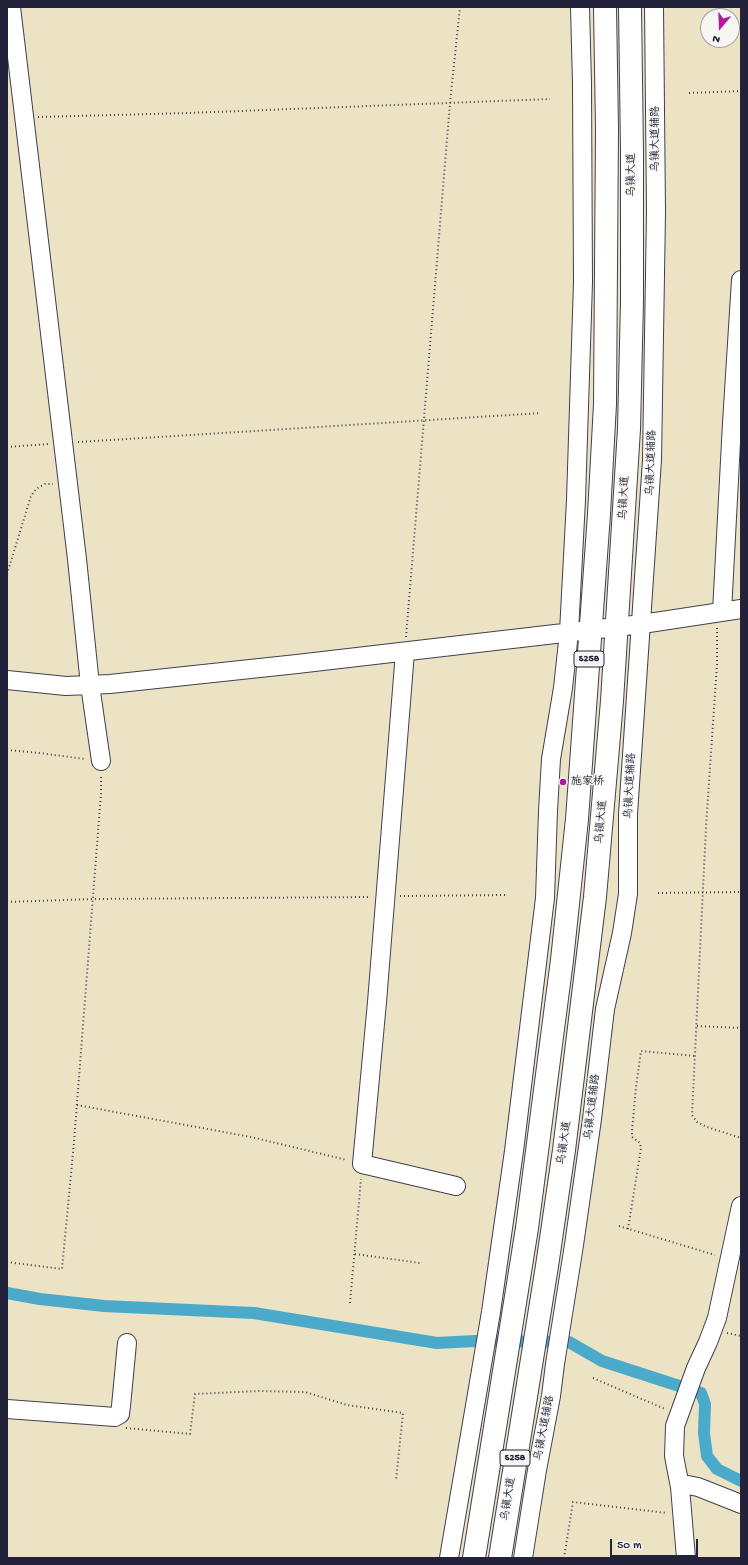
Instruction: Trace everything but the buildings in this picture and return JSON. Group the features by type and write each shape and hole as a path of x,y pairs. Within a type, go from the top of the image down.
{"main road":[{"name":"S258","path":"474,1558 516,1303 540,1133 570,889 584,734 605,404 607,129 605,7"},
{"name":"乌镇大道","path":"500,1558 564,1150 595,897 618,626 628,457 630,392 632,59 630,7"}],"street":[{"path":"11,7 68,482 90,685 101,761"},
{"path":"449,1558 491,1312 514,1152 545,898 551,759 563,688 569,632 577,478 583,290 580,7"},
{"name":"乌镇大道辅路","path":"523,1558 566,1300 592,1119 605,1009 626,913 629,868 628,814 650,503 654,409 656,190 654,7"},
{"path":"719,612 741,280"},
{"path":"7,680 66,686 110,684 405,652 642,624 741,609"},
{"path":"405,652 362,1164 456,1186"},
{"path":"686,1558 680,1487 674,1456 675,1426 696,1368 717,1318 741,1206"},
{"path":"498,1262 516,1303"},
{"path":"7,1408 114,1417 120,1414 122,1406 127,1343"},
{"path":"529,1380 551,1396"},
{"path":"476,1396 497,1417"},
{"path":"680,1487 688,1485 698,1487 741,1504"}],"path":[{"path":"405,652 450,103 460,7"},
{"path":"689,93 741,91"},
{"path":"24,118 550,99"},
{"path":"7,447 541,413"},
{"path":"7,574 31,496 36,489 45,484 68,482"},
{"path":"719,612 706,826 692,1115 697,1122 707,1127 741,1138"},
{"path":"7,750 101,761 101,793 93,899 77,1105 62,1269 7,1262"},
{"path":"658,893 741,892"},
{"path":"7,902 93,899 508,895"},
{"path":"697,1026 741,1028"},
{"path":"628,1229 641,1148 640,1143 632,1137 632,1131 641,1052 695,1056"},
{"path":"77,1105 251,1137 362,1164 350,1303"},
{"path":"619,1226 730,1260"},
{"path":"355,1254 420,1263"},
{"path":"593,1378 681,1409"},
{"path":"122,1428 190,1434 194,1394 259,1391 305,1392 347,1405 403,1413 396,1480"},
{"path":"564,1558 572,1502 682,1515"}],"waterway":[{"path":"7,1293 40,1299 104,1306 254,1313 437,1343 474,1341 569,1342 602,1361 701,1393 705,1404 704,1433 707,1456 717,1469 741,1481"}],"place":[{"name":"施家桥","path":"563,782"}]}
